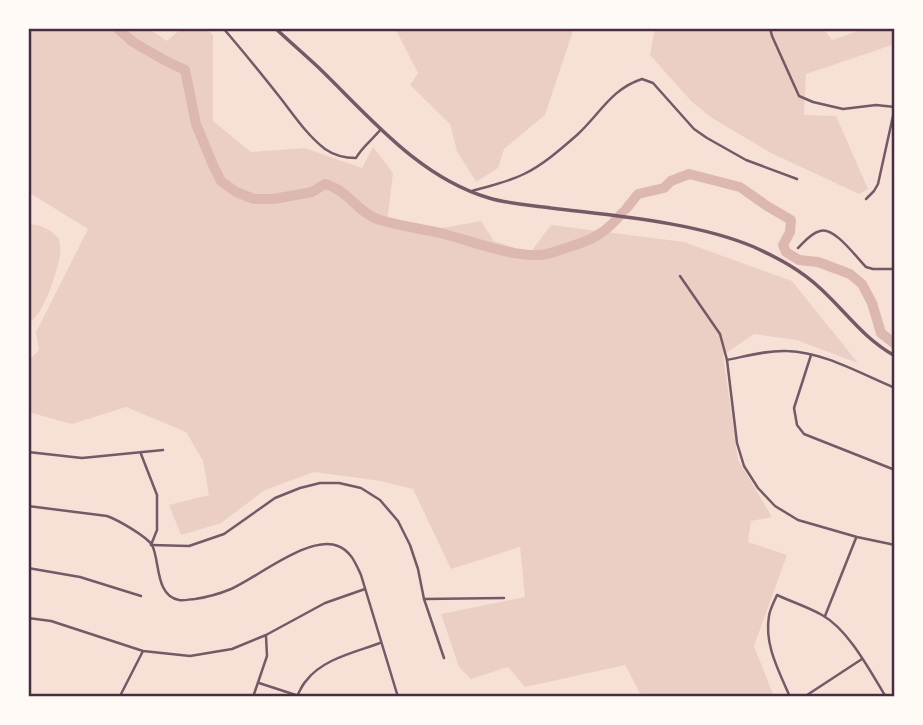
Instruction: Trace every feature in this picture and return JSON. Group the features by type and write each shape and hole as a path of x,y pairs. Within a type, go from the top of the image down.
{"street":[{"path":"223,28 303,127 332,153 343,158 356,158 381,129"},
{"path":"275,28 381,129 431,171 472,191 501,201 614,216 710,233 750,246 783,261 806,276 867,337 895,356"},
{"path":"770,28 799,96 843,109 876,105 895,107 878,184 866,199"},
{"path":"472,191 524,174 558,152 617,92 629,83 642,79 653,83 694,129 707,138 746,160 797,179"},
{"path":"798,248 819,231 828,230 866,267 895,269"},
{"path":"680,276 720,334 727,360 737,443 744,466 758,488 775,506 798,520 895,545"},
{"path":"727,360 765,352 788,351 827,359 895,388"},
{"path":"811,355 794,408 797,425 804,434 895,470"},
{"path":"28,452 82,458 163,450"},
{"path":"141,453 157,495 157,530 151,545 160,582 171,596 177,600 211,596 232,588 300,550 322,544 339,546 352,556 361,575 397,697"},
{"path":"28,506 107,516 128,527 151,545 190,546 224,534 275,498 288,493 320,483 361,488 380,500 398,521 410,545 424,599 444,658"},
{"path":"825,616 857,537"},
{"path":"28,568 80,577 141,597"},
{"path":"28,618 51,621 144,651 190,656 233,649 266,635 325,603 365,589"},
{"path":"790,697 769,644 769,616 777,595 825,616 846,636 886,697"},
{"path":"424,599 504,598"},
{"path":"253,697 267,656 266,635"},
{"path":"258,683 299,696 305,681 317,670 381,643"},
{"path":"117,697 144,651"},
{"path":"804,697 863,659"}],"shaded area":[{"path":"28,28 148,28 167,41 182,28 205,28 213,35 213,121 251,152 305,148 362,168 373,147 393,173 387,223 414,233 481,221 494,241 530,253 551,225 684,242 792,281 858,363 796,340 754,334 723,355 738,460 772,517 751,521 748,542 787,555 754,646 774,697 642,697 625,665 525,687 508,667 471,679 459,667 441,614 525,597 520,547 451,569 413,489 381,481 314,472 265,490 221,523 181,535 169,505 209,495 203,461 186,432 126,407 72,424 28,412 28,361 39,350 36,332 88,229 28,192"},
{"path":"395,28 574,28 545,115 504,149 498,168 476,182 457,151 450,124 410,85 418,73"},
{"path":"655,28 823,28 832,40 866,28 895,28 895,44 806,74 804,115 836,116 868,189 859,194 771,153 712,118 692,102 650,55"},
{"path":"28,224 42,227 59,239 60,252 56,273 44,303 34,319 28,323"}],"waterway":[{"path":"117,28 133,42 185,70 196,124 221,181 236,192 254,199 274,199 312,192 325,184 340,191 377,219 526,255 546,254 585,242 604,231 622,213"},
{"path":"626,209 638,194 664,188 671,181 689,174 740,187 791,220 790,232 783,245 786,252 799,260 818,262 850,274 862,284 872,303 881,333 895,344"},
{"path":"622,213 626,209"}]}
